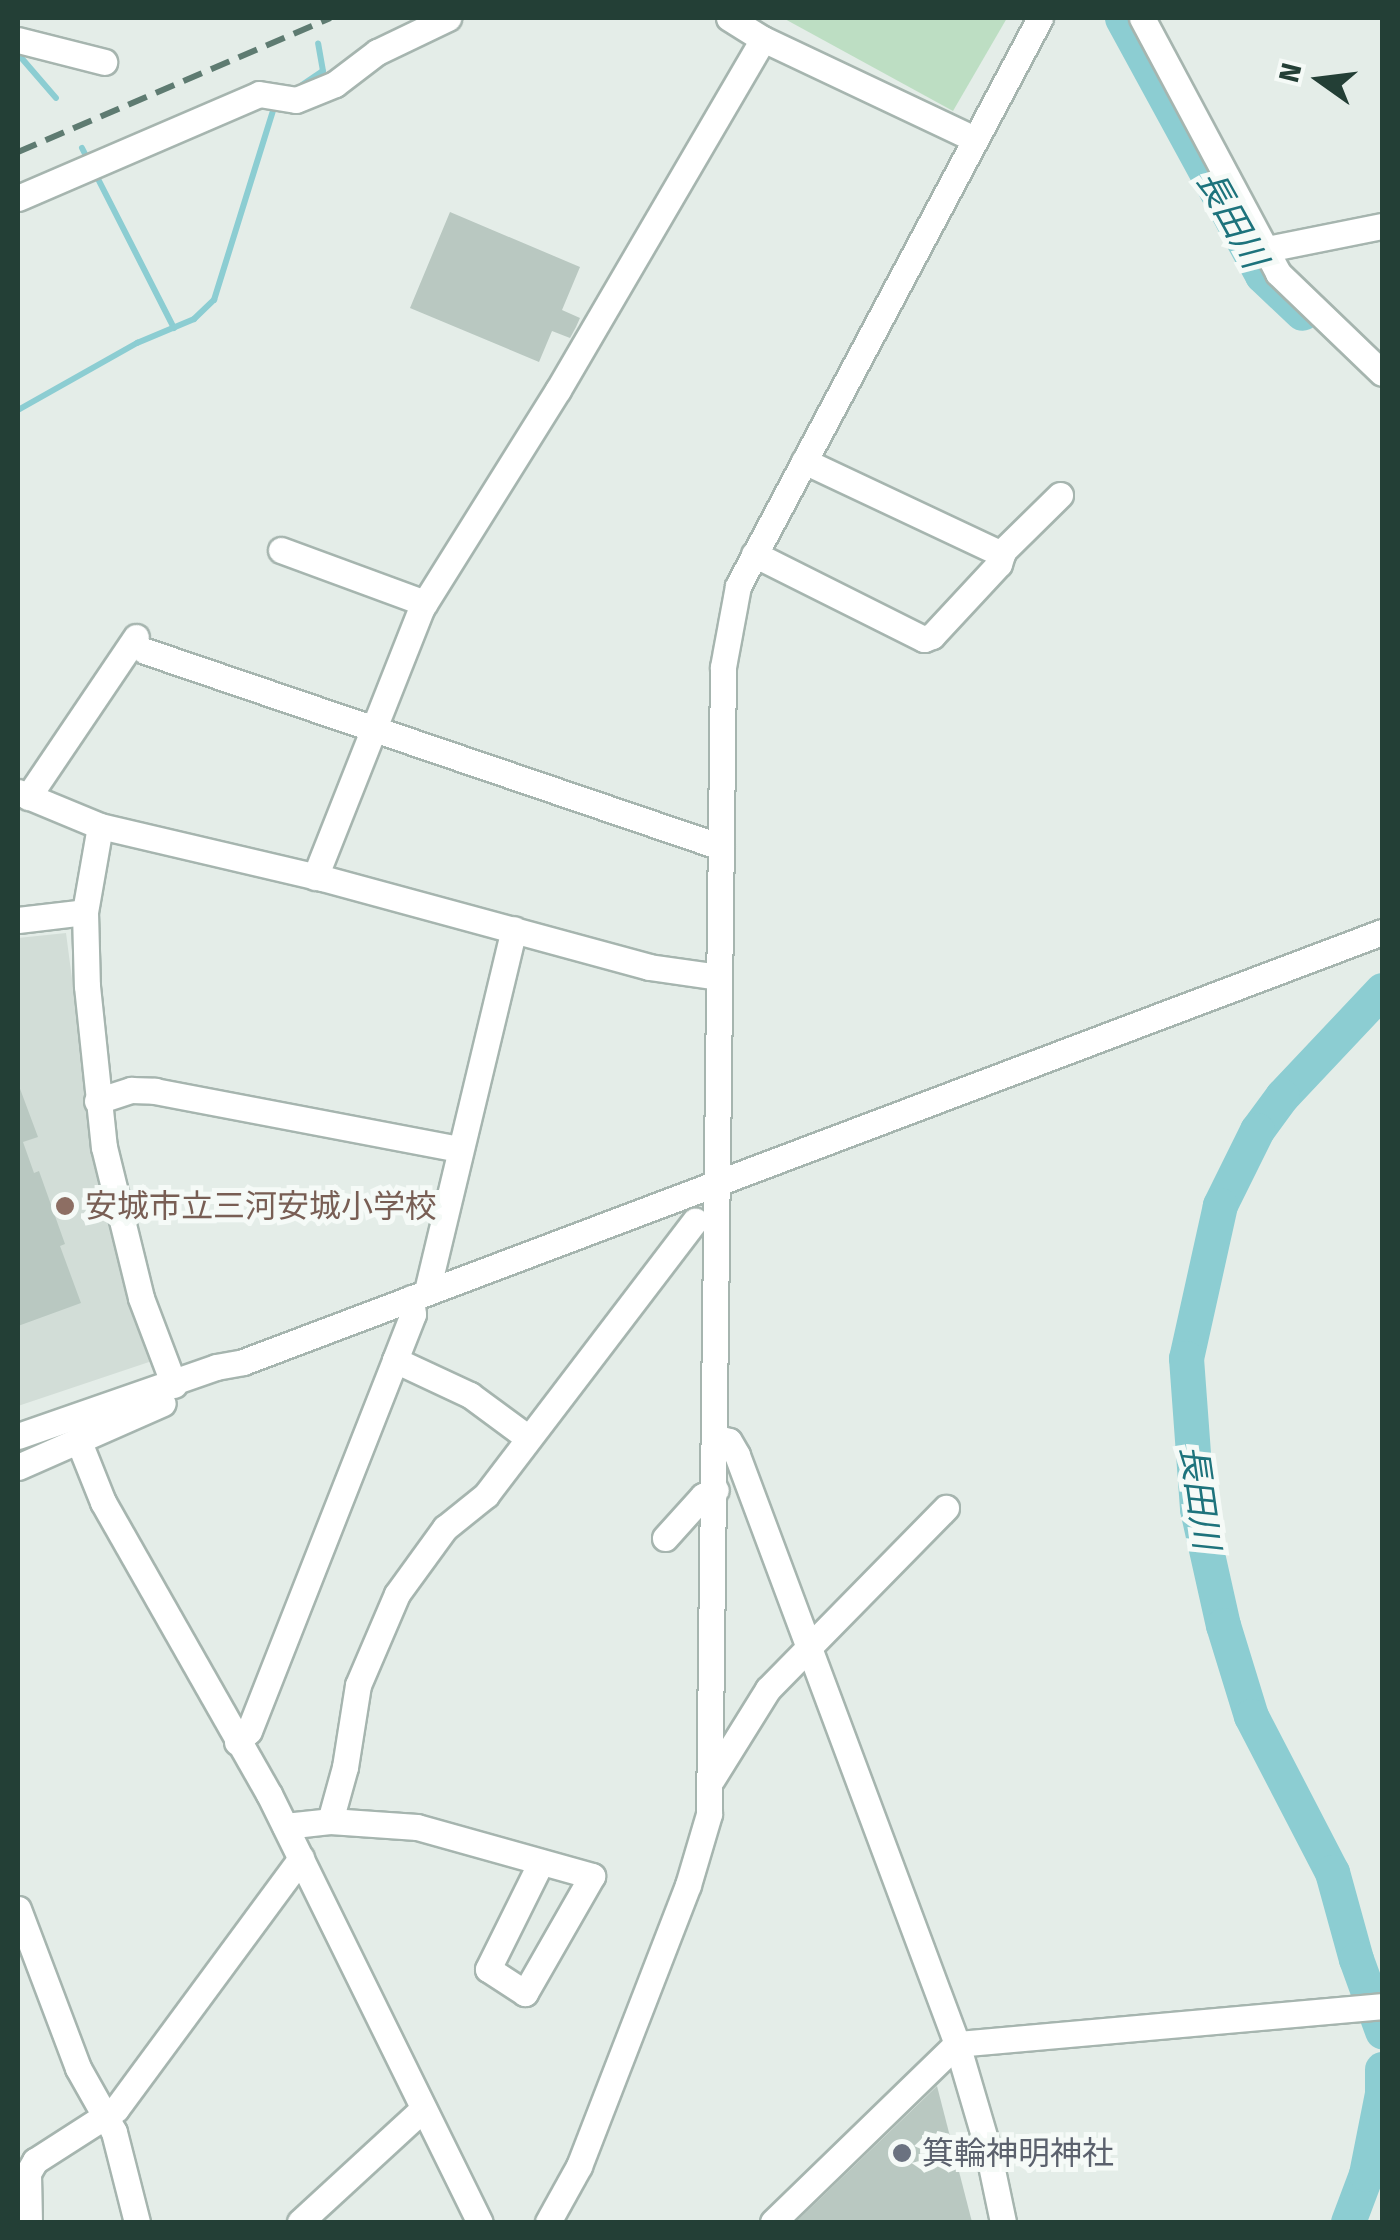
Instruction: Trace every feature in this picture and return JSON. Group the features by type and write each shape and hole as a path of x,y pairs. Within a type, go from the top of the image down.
{"street":[{"path":"18,26 20,18"},
{"path":"18,198 259,94 296,100 334,84 377,52 448,18"},
{"path":"728,18 763,39 972,138"},
{"path":"548,2222 578,2166 688,1886 710,1814 723,667 738,586 972,138 1040,18"},
{"path":"1142,18 1278,274 1382,373"},
{"path":"315,877 372,726 425,603 558,390 763,39"},
{"path":"18,40 104,62"},
{"path":"1266,249 1382,226"},
{"path":"804,460 1002,554"},
{"path":"754,554 924,640 932,636 999,564 1002,554 1060,495"},
{"path":"281,550 425,603"},
{"path":"718,977 648,967 315,877 100,826 23,795 140,644 721,847"},
{"path":"100,826 85,912 96,1102 141,1298 174,1384"},
{"path":"18,920 85,912"},
{"path":"237,1742 249,1731 413,1314 514,929"},
{"path":"18,1436 216,1367 242,1362 1382,932"},
{"path":"96,1102 132,1090 154,1091 458,1149"},
{"path":"330,1821 345,1767 358,1685 397,1594 444,1528 486,1495 694,1222"},
{"path":"395,1360 470,1395 527,1437"},
{"path":"18,1467 223,1376 242,1362"},
{"path":"717,1438 729,1441 737,1456 956,2044 987,2146 1003,2222"},
{"path":"79,1442 103,1502 302,1858 480,2222"},
{"path":"665,1538 702,1496 716,1490"},
{"path":"712,1780 768,1690 808,1644 946,1508"},
{"path":"284,1826 330,1821 417,1827 592,1876 525,1993 488,1969 541,1862"},
{"path":"29,2222 28,2174 35,2161 116,2109 302,1858"},
{"path":"18,1909 78,2068 120,2148 137,2222"},
{"path":"773,2222 956,2044 1382,2006"},
{"path":"300,2222 422,2109"}],"shaded area":[{"name":"安城市立三河安城小学校","path":"66,933 89,1108 155,1360 18,1406 18,938"}],"green space":[{"path":"783,18 1007,18 953,111"}],"building":[{"path":"450,212 580,267 562,310 580,318 570,338 552,331 539,362 410,308"},
{"path":"19,1086 38,1137 23,1142 34,1173 39,1171 81,1303 18,1326"},
{"name":"箕輪神明神社","path":"937,2086 972,2222 796,2222"}],"waterway":[{"name":"長田川","path":"1122,18 1262,275 1302,313"},
{"path":"302,85 323,71 318,43"},
{"path":"18,54 56,98"},
{"path":"18,410 137,343 194,319 214,300 275,104"},
{"path":"82,148 89,162"},
{"path":"95,173 174,328"},
{"name":"長田川","path":"1382,990 1282,1096 1257,1130 1220,1205 1186,1358 1197,1509 1223,1625 1251,1716 1332,1872 1356,1959 1382,2031"},
{"name":"長田川","path":"1348,2222 1366,2174 1382,2093 1382,2069"}],"railway":[{"path":"18,152 331,18"}],"place":[{"name":"安城市立三河安城小学校","path":"65,1206"},
{"name":"箕輪神明神社","path":"902,2153"}]}
